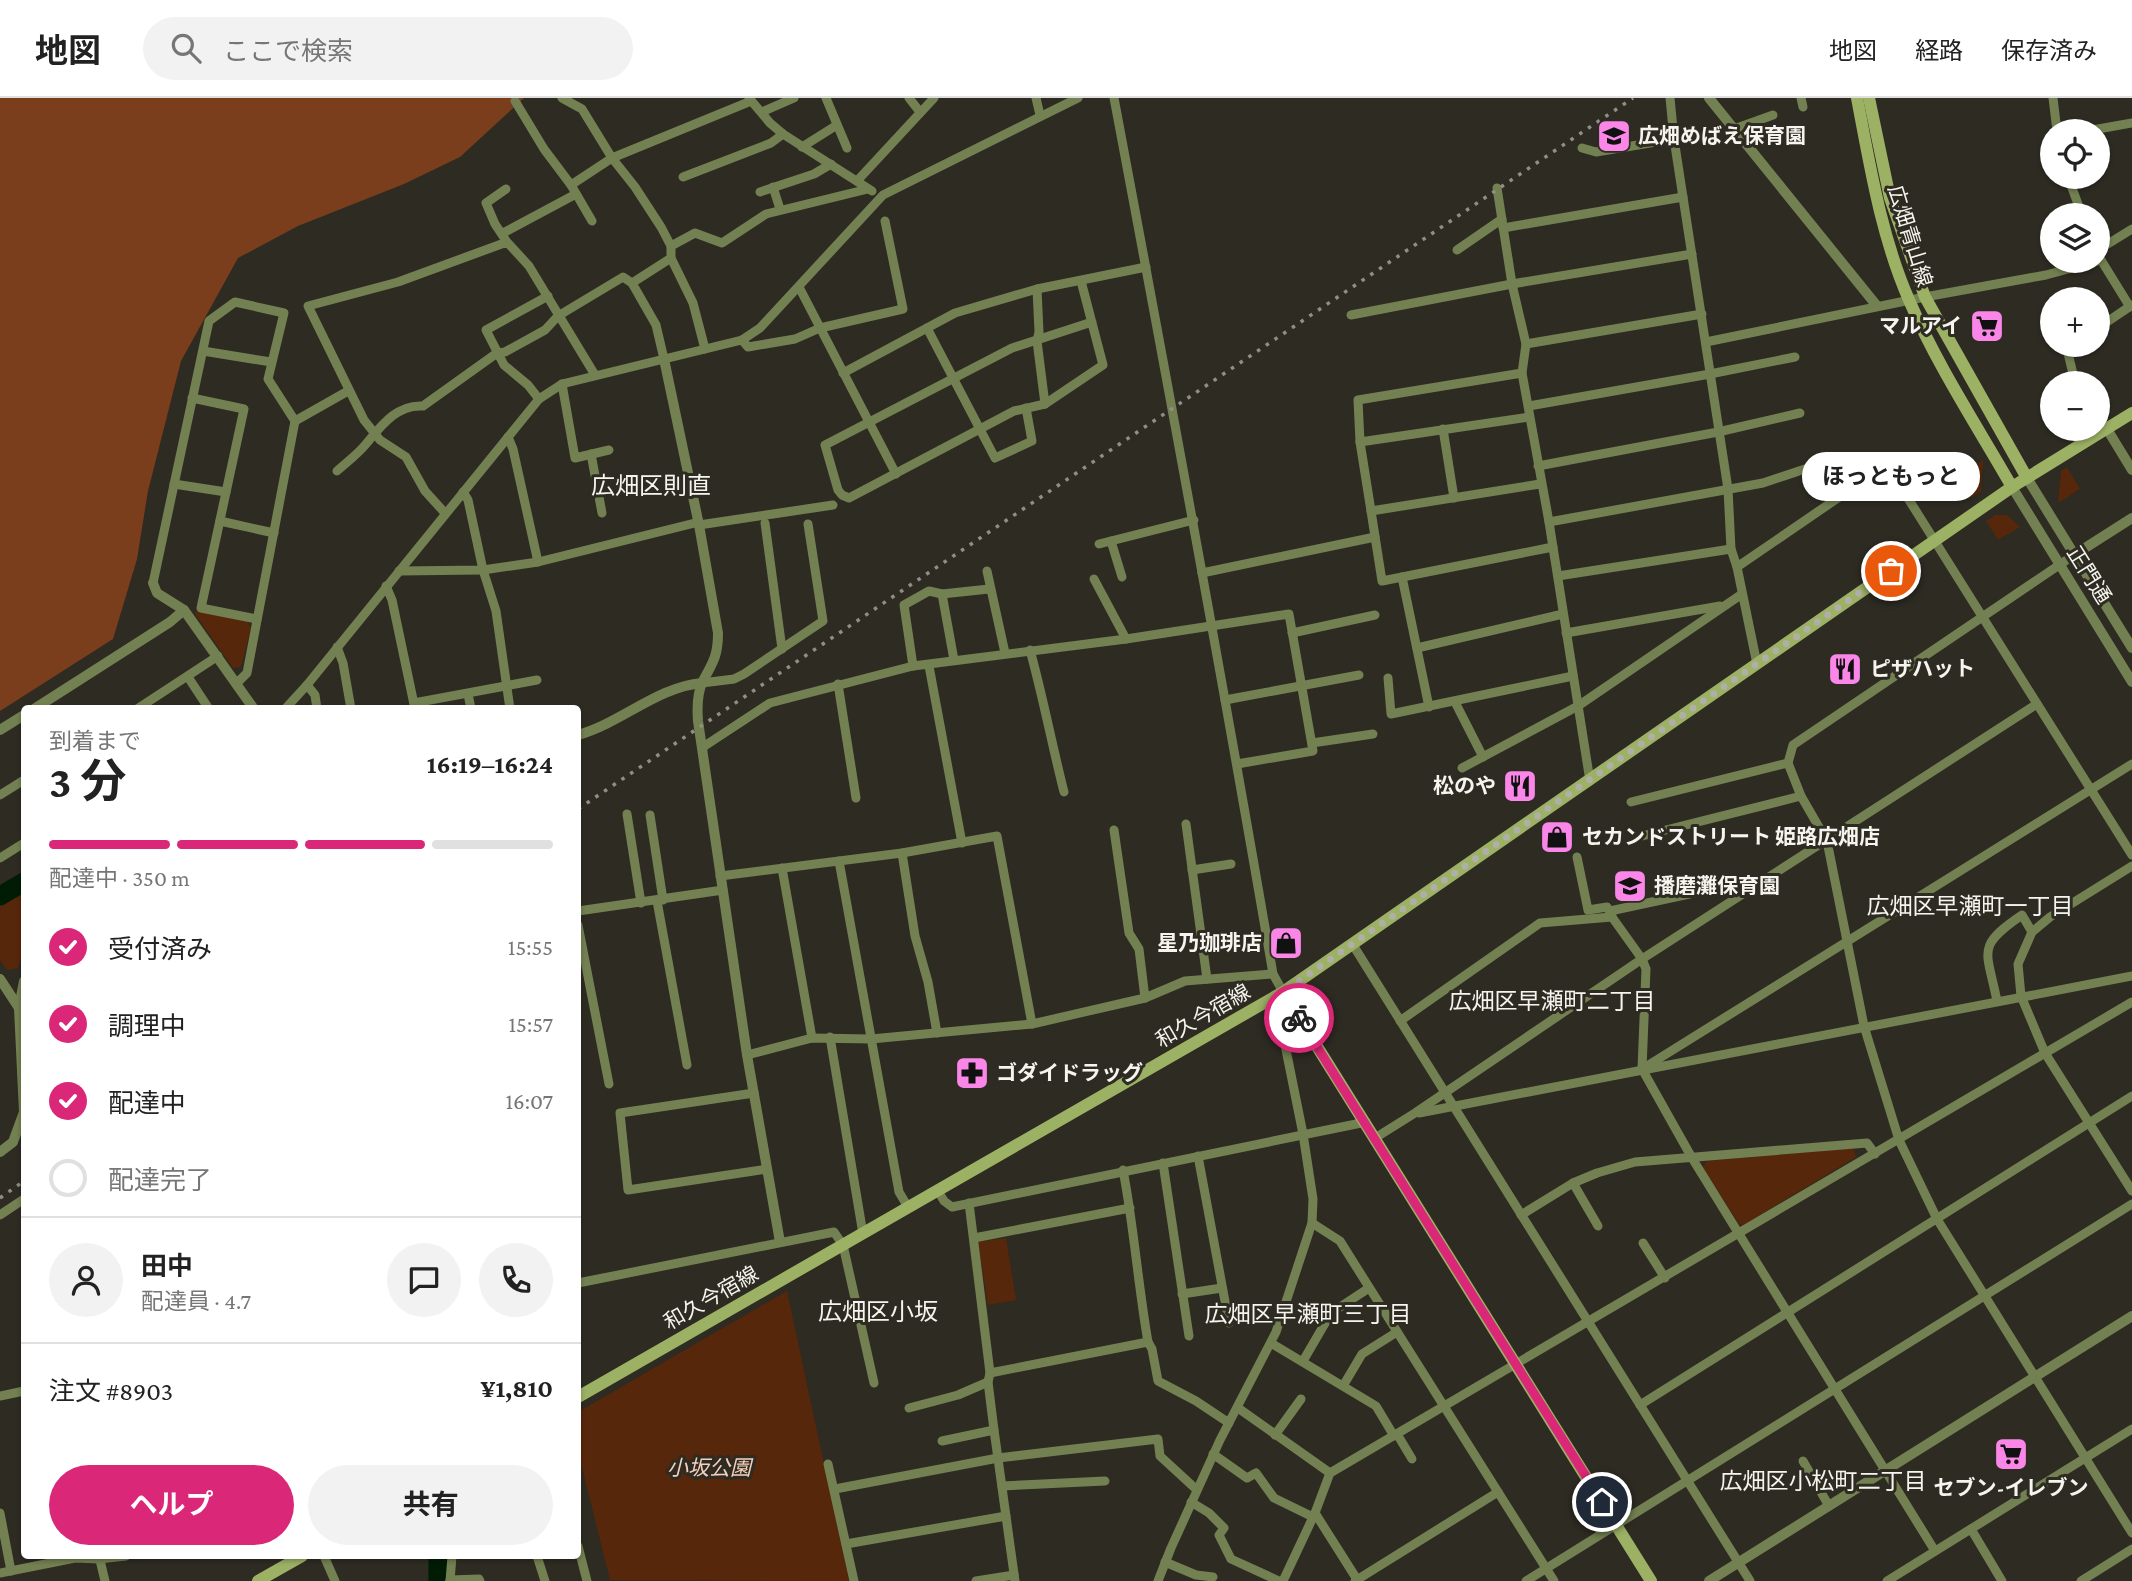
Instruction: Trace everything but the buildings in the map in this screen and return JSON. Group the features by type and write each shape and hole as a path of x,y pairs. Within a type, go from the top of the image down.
{"main road":[{"name":"広畑青山線","path":"1857,98 1877,203 1909,300 2012,487"},
{"name":"広畑青山線","path":"1869,98 1890,198 1925,297 2026,478"},
{"name":"和久今宿線","path":"2110,427 2132,413"},
{"name":"和久今宿線","path":"581,1395 1283,992 2012,487 2087,441"},
{"path":"1283,992 1651,1581"},
{"path":"258,1581 297,1559"}],"street":[{"path":"562,98 582,109 671,246 671,258 693,303 705,349"},
{"path":"762,112 794,98"},
{"path":"826,98 847,148"},
{"path":"909,98 920,112"},
{"path":"857,181 934,98"},
{"path":"1036,98 1040,115"},
{"path":"289,705 539,399 562,384 742,340 760,328 883,194 1078,98"},
{"path":"1114,98 1171,410 1194,520 1273,974 1283,992 1278,1010 1313,1199 1312,1223 1271,1343 1213,1454 1158,1581"},
{"path":"1670,98 1728,489 1731,550 1737,567 1756,664"},
{"path":"1709,98 1877,306"},
{"path":"2053,98 2056,119"},
{"path":"445,513 425,491 406,457 380,440 356,408 308,306 398,282 505,238 574,190 612,158 750,100 783,134 869,189 883,194"},
{"path":"515,101 592,221"},
{"path":"1734,129 1773,115"},
{"path":"2110,127 2132,123"},
{"path":"802,147 837,125"},
{"path":"683,177 771,143 783,134"},
{"path":"1582,148 1596,152 1674,139"},
{"path":"760,192 814,174 831,164"},
{"path":"773,187 780,209"},
{"path":"1497,188 1512,284 1526,344 1522,373 1549,522 1590,781"},
{"path":"506,189 486,202 495,224 529,266 596,375"},
{"path":"671,246 698,232 713,242 722,243 766,214 869,189"},
{"path":"1457,250 1502,223 1683,197"},
{"path":"742,340 748,347 795,339 820,328 903,309 885,221"},
{"path":"2110,246 2132,229"},
{"path":"1351,315 1512,284 1692,254"},
{"path":"632,283 671,258"},
{"path":"843,373 955,313 1037,289 1146,267"},
{"path":"2110,272 2131,306 2110,320"},
{"path":"1706,342 2051,273"},
{"path":"337,471 366,444 373,432 411,405 423,406 497,354 545,330 558,316 623,277 632,283 656,325 699,523 718,633 718,649 713,665 702,683 697,708 747,1055 780,1241"},
{"path":"1081,281 1092,322 1103,365 1045,404 1014,411 849,498 838,490 825,445 1012,348 1092,322"},
{"path":"799,287 896,474"},
{"path":"1037,289 1037,341 1045,404"},
{"path":"539,399 528,385 504,365 486,330 548,296"},
{"path":"236,684 247,673 295,421 268,379 284,313 235,302 209,321 153,583 156,593 184,610 218,656 236,684 251,705"},
{"path":"1526,344 1702,314"},
{"path":"927,328 995,458 1032,441 1026,408"},
{"path":"203,351 271,362"},
{"path":"1529,406 1795,357"},
{"path":"1522,373 1358,400 1360,442 1382,581 1553,547"},
{"path":"562,384 575,458 609,450"},
{"path":"295,421 348,391"},
{"path":"192,398 244,408 201,608 257,619"},
{"path":"1538,466 1718,432 1800,413"},
{"path":"1360,442 1529,417"},
{"path":"1443,429 1454,498"},
{"path":"2110,434 2132,470"},
{"path":"508,436 538,562"},
{"path":"591,454 602,513"},
{"path":"1549,522 1763,483 1811,467"},
{"name":"正門通","path":"2026,478 2132,648"},
{"path":"174,484 226,492"},
{"path":"1371,511 1540,484"},
{"path":"1737,567 1851,489 1899,484 2132,855"},
{"name":"正門通","path":"2012,487 2132,682"},
{"path":"463,492 468,500 483,570 496,611 509,705"},
{"path":"398,571 483,570 538,562 699,523 833,505"},
{"path":"2132,518 1793,745 1788,764 1801,796 1827,841 1864,1026 1899,1140 1937,1219 2132,1533"},
{"path":"1099,544 1194,520"},
{"path":"220,521 274,533"},
{"path":"765,523 782,649"},
{"path":"581,734 613,722 681,685 734,679 823,621 808,524"},
{"path":"1202,573 1375,537"},
{"path":"1111,541 1122,577"},
{"path":"1558,576 1731,550"},
{"path":"987,571 1005,653"},
{"path":"1402,577 1429,707"},
{"path":"1094,579 1126,639"},
{"path":"386,586 392,600 414,705"},
{"path":"913,666 904,605 929,591 942,594 989,589"},
{"path":"942,594 954,660"},
{"path":"1462,768 1578,706 1742,594"},
{"path":"1566,633 1723,606"},
{"path":"40,705 170,622 184,610"},
{"path":"702,747 770,703 913,666 1126,639 1289,614 1313,751 1237,764"},
{"path":"1417,648 1563,614"},
{"path":"1292,633 1375,615"},
{"path":"337,647 343,663 350,705"},
{"path":"1030,650 1065,792"},
{"path":"143,705 218,656"},
{"path":"929,666 961,843"},
{"path":"1225,700 1359,675"},
{"path":"1388,678 1391,714 1573,676"},
{"path":"188,677 206,705"},
{"path":"418,705 537,680"},
{"path":"838,684 856,798"},
{"path":"307,685 315,695 316,705"},
{"path":"468,694 470,705"},
{"path":"1455,702 1483,757"},
{"path":"1375,1138 1642,959 2037,704"},
{"path":"0,730 21,717"},
{"path":"1312,743 1373,734"},
{"path":"1631,802 1788,764"},
{"path":"1642,1069 2132,764"},
{"path":"0,795 21,782"},
{"path":"1638,837 1801,796"},
{"path":"627,814 641,903"},
{"path":"650,815 660,900 687,1065"},
{"path":"1186,824 1207,979"},
{"path":"1114,830 1129,933 1139,949 1145,998"},
{"path":"720,876 902,853 997,836 1032,1024"},
{"path":"0,858 21,845"},
{"path":"902,853 915,936 928,982 937,1033"},
{"path":"1577,857 1588,910 1607,907 1646,969 1642,1069 1692,1158 1935,1551"},
{"path":"839,861 899,1192 908,1208"},
{"path":"1192,870 1231,864"},
{"path":"2132,866 2050,917 2032,932 2018,964 2021,996 2045,1054 2132,1191"},
{"path":"782,868 812,1038"},
{"path":"1400,1021 1540,923 1611,914 1773,876"},
{"path":"581,911 723,890"},
{"path":"1997,1001 1987,951 1989,943 1998,931 2022,915 2032,932"},
{"path":"581,940 609,1084"},
{"path":"1353,945 1750,1581"},
{"path":"747,1055 812,1038 871,1039 1032,1024 1145,998 1185,981 1273,974"},
{"path":"1415,1113 2132,976"},
{"path":"0,979 21,1007"},
{"path":"1191,1502 1209,1513 1224,1528 1219,1535 1231,1559 1281,1581 1314,1515 1331,1473 2132,1002"},
{"path":"830,1037 863,1234"},
{"path":"754,1093 620,1113 628,1190 767,1169"},
{"path":"1640,1405 2132,1096"},
{"path":"13,1142 21,1120"},
{"path":"938,1191 952,1207 1366,1122"},
{"path":"0,1152 21,1133"},
{"path":"1521,1215 1573,1184 1597,1173 1635,1162 1867,1143 1875,1154"},
{"path":"1198,1156 1229,1322"},
{"path":"1163,1163 1189,1336"},
{"path":"1123,1170 1130,1208 1137,1281 1158,1381 1196,1401 1229,1423"},
{"path":"1573,1184 1598,1226"},
{"path":"0,1215 21,1201"},
{"path":"969,1203 994,1430 1014,1578 976,1581"},
{"path":"1526,1581 2132,1204"},
{"path":"974,1238 1130,1208"},
{"path":"1312,1223 1340,1241 1554,1581"},
{"path":"581,1282 834,1232 843,1245 874,1383"},
{"path":"1643,1243 1665,1278"},
{"path":"1182,1294 1222,1288"},
{"path":"1303,1361 1331,1313 1369,1288"},
{"path":"1709,1581 2132,1316"},
{"path":"1343,1386 1362,1354 1397,1332"},
{"path":"909,1408 958,1395 989,1377 1148,1342"},
{"path":"1271,1343 1376,1406 1412,1459"},
{"path":"0,1396 21,1392"},
{"path":"1275,1435 1301,1399"},
{"path":"1238,1408 1331,1473"},
{"path":"1887,1581 2132,1429"},
{"path":"942,1441 994,1430"},
{"path":"835,1489 998,1458 1157,1439 1160,1456 1197,1490"},
{"path":"1213,1454 1247,1478 1255,1473 1274,1498 1314,1515 1357,1581 1498,1492"},
{"path":"1803,1461 1829,1506"},
{"path":"828,1464 854,1581"},
{"path":"1002,1486 1105,1481"},
{"path":"0,1513 11,1571"},
{"path":"846,1544 1006,1516"},
{"path":"1971,1529 2002,1581"},
{"path":"2081,1581 2132,1549"},
{"path":"581,1558 587,1581"},
{"path":"0,1573 66,1559"},
{"path":"100,1559 105,1581"},
{"path":"325,1559 335,1581"},
{"path":"452,1559 450,1581 480,1581"},
{"path":"538,1559 545,1581"},
{"path":"1165,1562 1196,1575 1213,1577"}],"green space":[{"path":"1983,460 1981,492 1971,498 1958,476"},
{"path":"2067,467 2080,489 2058,503 2061,471"},
{"path":"1995,515 2007,515 2020,527 1998,540 1986,521"},
{"path":"196,611 247,621 251,628 241,667 233,668 195,614"},
{"path":"21,885 21,959 18,968 7,970 0,960 0,897"},
{"path":"1853,1148 1856,1157 1743,1225 1739,1224 1703,1167 1707,1161"},
{"path":"1006,1238 1016,1300 988,1305 978,1242"},
{"name":"小坂公園","path":"787,1291 849,1581 610,1580 581,1464 581,1410"}],"shaded area":[{"path":"0,98 524,98 460,157 404,184 298,226 238,258 181,361 148,491 137,559 113,639 0,711"}],"waterway":[{"path":"0,896 21,884"},
{"path":"438,1559 438,1581"}],"railway":[{"path":"581,807 1633,98"},
{"path":"0,1198 21,1183"}],"way so far":[{"path":"1299,1018 1283,992 1891,571"}],"place":[{"name":"広畑めばえ保育園","path":"1614,136"},
{"name":"マルアイ","path":"1987,326"},
{"name":"ほっともっと","path":"1891,571"},
{"name":"ピザハット","path":"1845,669"},
{"name":"松のや","path":"1520,786"},
{"name":"セカンドストリート 姫路広畑店","path":"1557,837"},
{"name":"播磨灘保育園","path":"1630,886"},
{"name":"星乃珈琲店","path":"1286,943"},
{"name":"ゴダイドラッグ","path":"972,1073"},
{"name":"セブン-イレブン","path":"2011,1454"}],"district":[{"name":"広畑区則直","path":"651,486"},
{"name":"広畑区早瀬町一丁目","path":"1970,906"},
{"name":"広畑区早瀬町二丁目","path":"1552,1001"},
{"name":"広畑区小坂","path":"878,1312"},
{"name":"広畑区早瀬町三丁目","path":"1308,1314"},
{"name":"広畑区小松町二丁目","path":"1823,1481"}],"route":[{"path":"1299,1018 1602,1502"}]}
